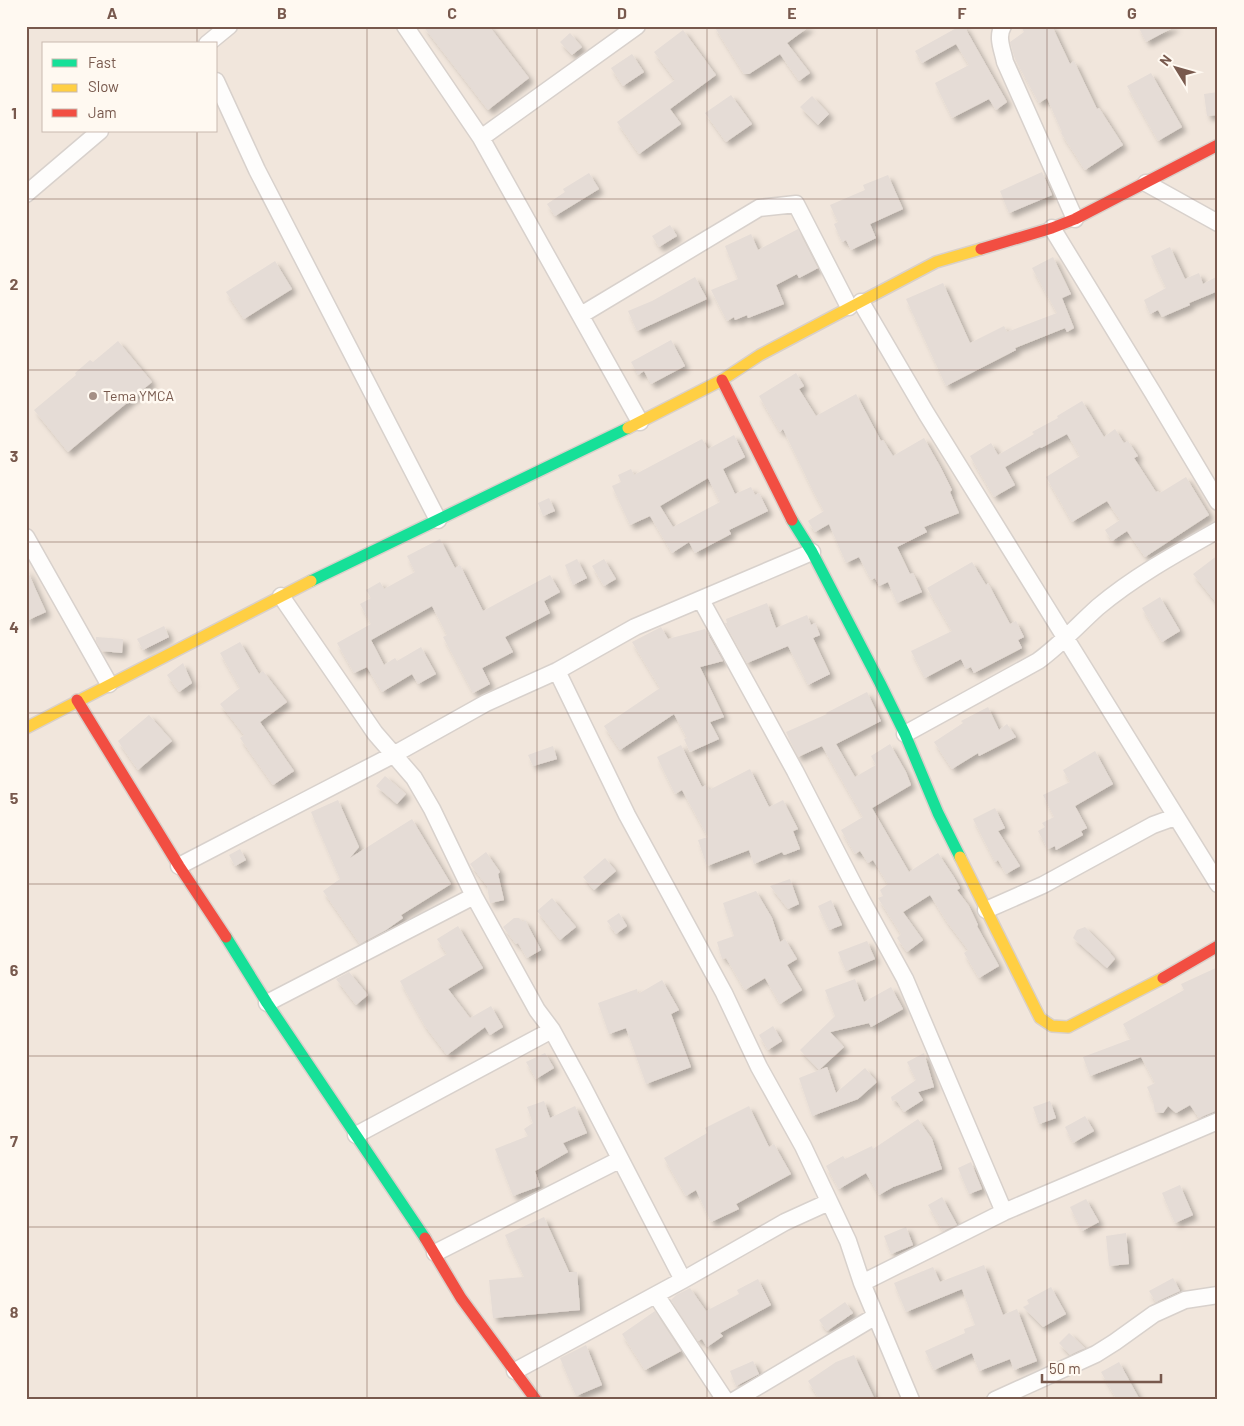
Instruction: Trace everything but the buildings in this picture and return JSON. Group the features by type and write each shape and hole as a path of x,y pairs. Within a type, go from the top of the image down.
{"street":[{"path":"405,26 480,138 640,422"},
{"path":"480,138 637,26"},
{"path":"1003,26 1000,42 1006,62 1075,219"},
{"path":"209,42 222,28"},
{"path":"218,84 257,170 438,520"},
{"path":"26,194 99,132"},
{"path":"26,728 77,700 282,596 640,422 722,380 760,355 936,262 1052,228 1075,219 1218,145"},
{"path":"1146,183 1218,223"},
{"path":"581,315 759,208 796,204 855,304 926,413 1218,884"},
{"path":"1052,228 1218,502"},
{"path":"722,380 795,526 812,552 905,734 938,813 1040,1018 1052,1026 1068,1027 1148,986 1218,946"},
{"path":"905,734 1038,661 1099,606 1149,570 1218,530"},
{"path":"26,537 109,684"},
{"path":"179,866 486,703 557,671 636,627 812,552"},
{"path":"282,596 375,733 414,778 474,896 537,1010 552,1030 582,1085 682,1280"},
{"path":"701,600 795,771 905,980 1004,1212"},
{"path":"557,671 627,815 724,993 759,1067 803,1146 848,1241 862,1283 911,1400"},
{"path":"77,700 179,866 267,1003 435,1253 461,1298 536,1400"},
{"path":"986,910 1042,885 1154,825 1175,817"},
{"path":"267,1003 474,896"},
{"path":"356,1135 552,1030"},
{"path":"862,1283 1004,1212 1218,1121"},
{"path":"435,1253 619,1160"},
{"path":"515,1371 656,1295 785,1222 829,1202"},
{"path":"656,1295 725,1400"},
{"path":"995,1400 1096,1354 1154,1314 1185,1300 1218,1295"},
{"path":"734,1400 876,1316"}],"shaded area":[{"path":"26,26 1218,26 1218,1400 26,1400"}],"traffic: fast":[{"path":"311,581 628,428"},
{"path":"792,520 812,552 880,683 905,734 938,813 960,857"},
{"path":"226,937 267,1003 425,1238"}],"traffic: slow":[{"path":"628,428 722,380 760,355 936,262 981,249"},
{"path":"26,728 311,581"},
{"path":"960,857 1040,1018 1052,1026 1068,1027 1163,978"}],"traffic: jam":[{"path":"981,249 1052,228 1075,219 1218,145"},
{"path":"722,380 792,520"},
{"path":"77,700 179,866 226,937"},
{"path":"1163,978 1218,946"},
{"path":"425,1238 461,1298 536,1400"}],"place":[{"name":"Tema YMCA","path":"93,396"}]}
